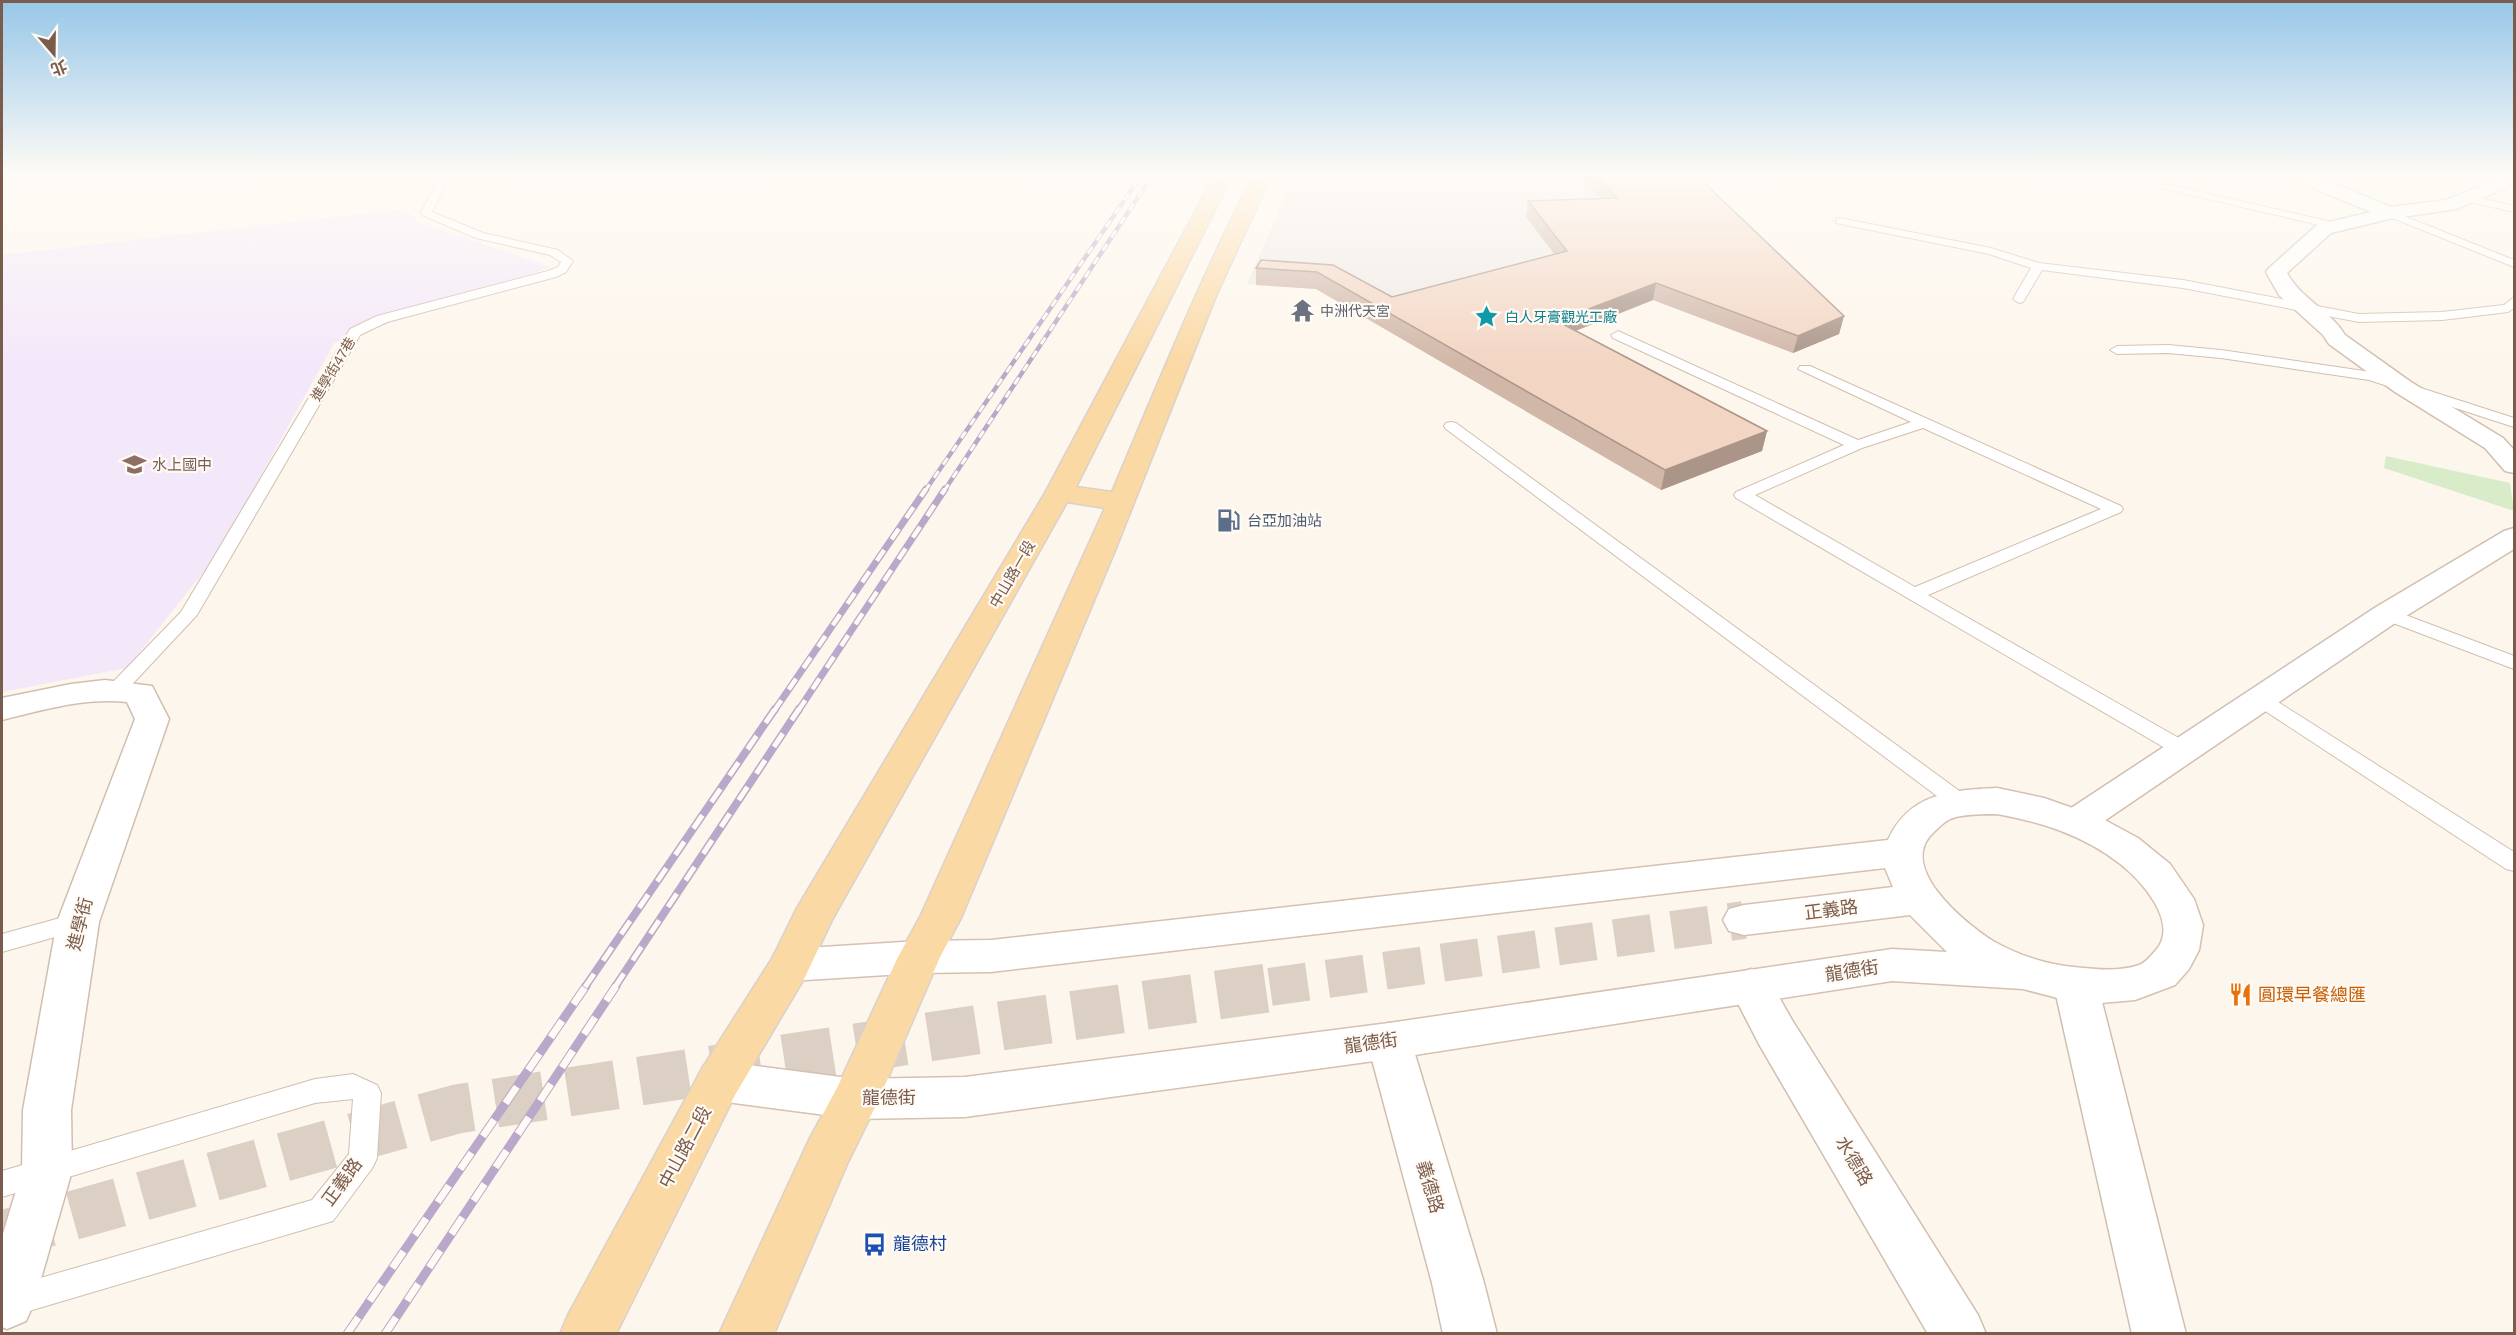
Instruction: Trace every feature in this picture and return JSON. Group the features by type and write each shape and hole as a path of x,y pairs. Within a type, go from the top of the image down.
{"main road":[{"name":"中山路一段","path":"790,965 812,919 1059,493 1191,238"},
{"path":"746,1334 827,1153 856,1099 919,957 940,918 1121,502 1232,238"},
{"path":"1059,493 1121,502"},
{"name":"中山路二段","path":"587,1334 719,1081 790,965"}],"street":[{"path":"2314,238 2276,272 2286,291 2332,331 2337,339 2403,387 2494,443 2514,465"},
{"path":"2078,821 2387,614 2514,537"},
{"name":"進學街","path":"2,709 81,692 117,689 140,693 152,719 78,922 47,1110 47,1171 4,1304"},
{"name":"龍德街","path":"719,1081 856,1099 965,1097 1389,1041 1892,965 2022,973 2076,986 2121,986 2157,976 2178,956 2184,929 2175,899 2151,869 2118,843 2078,821 2037,808 2007,803 1961,803 1932,812 1912,829 1903,852 1906,874 1918,899 1944,927 1980,952 2022,973"},
{"path":"790,965 919,957 991,956 1903,852"},
{"name":"正義路","path":"1744,920 1918,899"},
{"name":"水德路","path":"1751,986 1776,1033 1959,1334"},
{"path":"2076,986 2159,1334"},
{"name":"義德路","path":"1389,1041 1470,1334"}],"lane":[{"name":"進學街47巷","path":"117,689 188,615 355,332 382,319 552,274 562,269 567,261 554,252 491,238"},
{"path":"1924,238 1991,251 2038,266 2183,284 2359,318 2442,316 2512,306"},
{"path":"2451,238 2514,264"},
{"path":"2019,299 2038,266"},
{"path":"1618,335 1857,445"},
{"path":"2117,350 2168,349 2221,354 2371,376 2514,423"},
{"path":"1805,369 2115,509 1914,594"},
{"path":"1924,423 1857,445 1742,495 2184,750"},
{"path":"1451,426 1961,803"},
{"path":"2387,614 2514,663"},
{"path":"2260,699 2514,863"},
{"path":"2,943 78,922"},
{"name":"正義路","path":"2,1184 315,1091 353,1086 367,1093 363,1158 322,1211 4,1304"}],"shaded area":[{"name":"水上國中","path":"148,238 466,238 551,267 334,343 217,555 127,668 2,692 2,255"},
{"name":"白人牙膏觀光工廠","path":"1267,238 1745,238 1839,334 1793,353 1653,300 1556,339 1762,451 1661,490 1316,289 1247,284"}],"green space":[{"path":"2386,456 2510,483 2514,511 2384,468"}],"building":[{"path":"1557,238 1762,238 1844,316 1798,336 1656,283 1557,321 1767,431 1665,470 1317,272 1256,268 1261,260 1333,265 1392,297 1567,251"}],"tunnel":[{"path":"1270,987 1744,920"},
{"path":"2,1235 457,1109 1014,1024 1281,986"}],"railway":[{"path":"925,491 1098,238"},
{"path":"944,491 1111,238"},
{"path":"774,711 926,489"},
{"path":"798,711 945,489"},
{"path":"585,987 775,709"},
{"path":"615,987 799,709"},
{"path":"347,1334 586,986"},
{"path":"385,1334 616,986"}],"place":[{"name":"中洲代天宮","path":"1302,311"},
{"name":"白人牙膏觀光工廠","path":"1487,317"},
{"name":"水上國中","path":"134,464"},
{"name":"台亞加油站","path":"1229,520"},
{"name":"圓環早餐總匯","path":"2240,995"},
{"name":"龍德村","path":"875,1244"}]}
